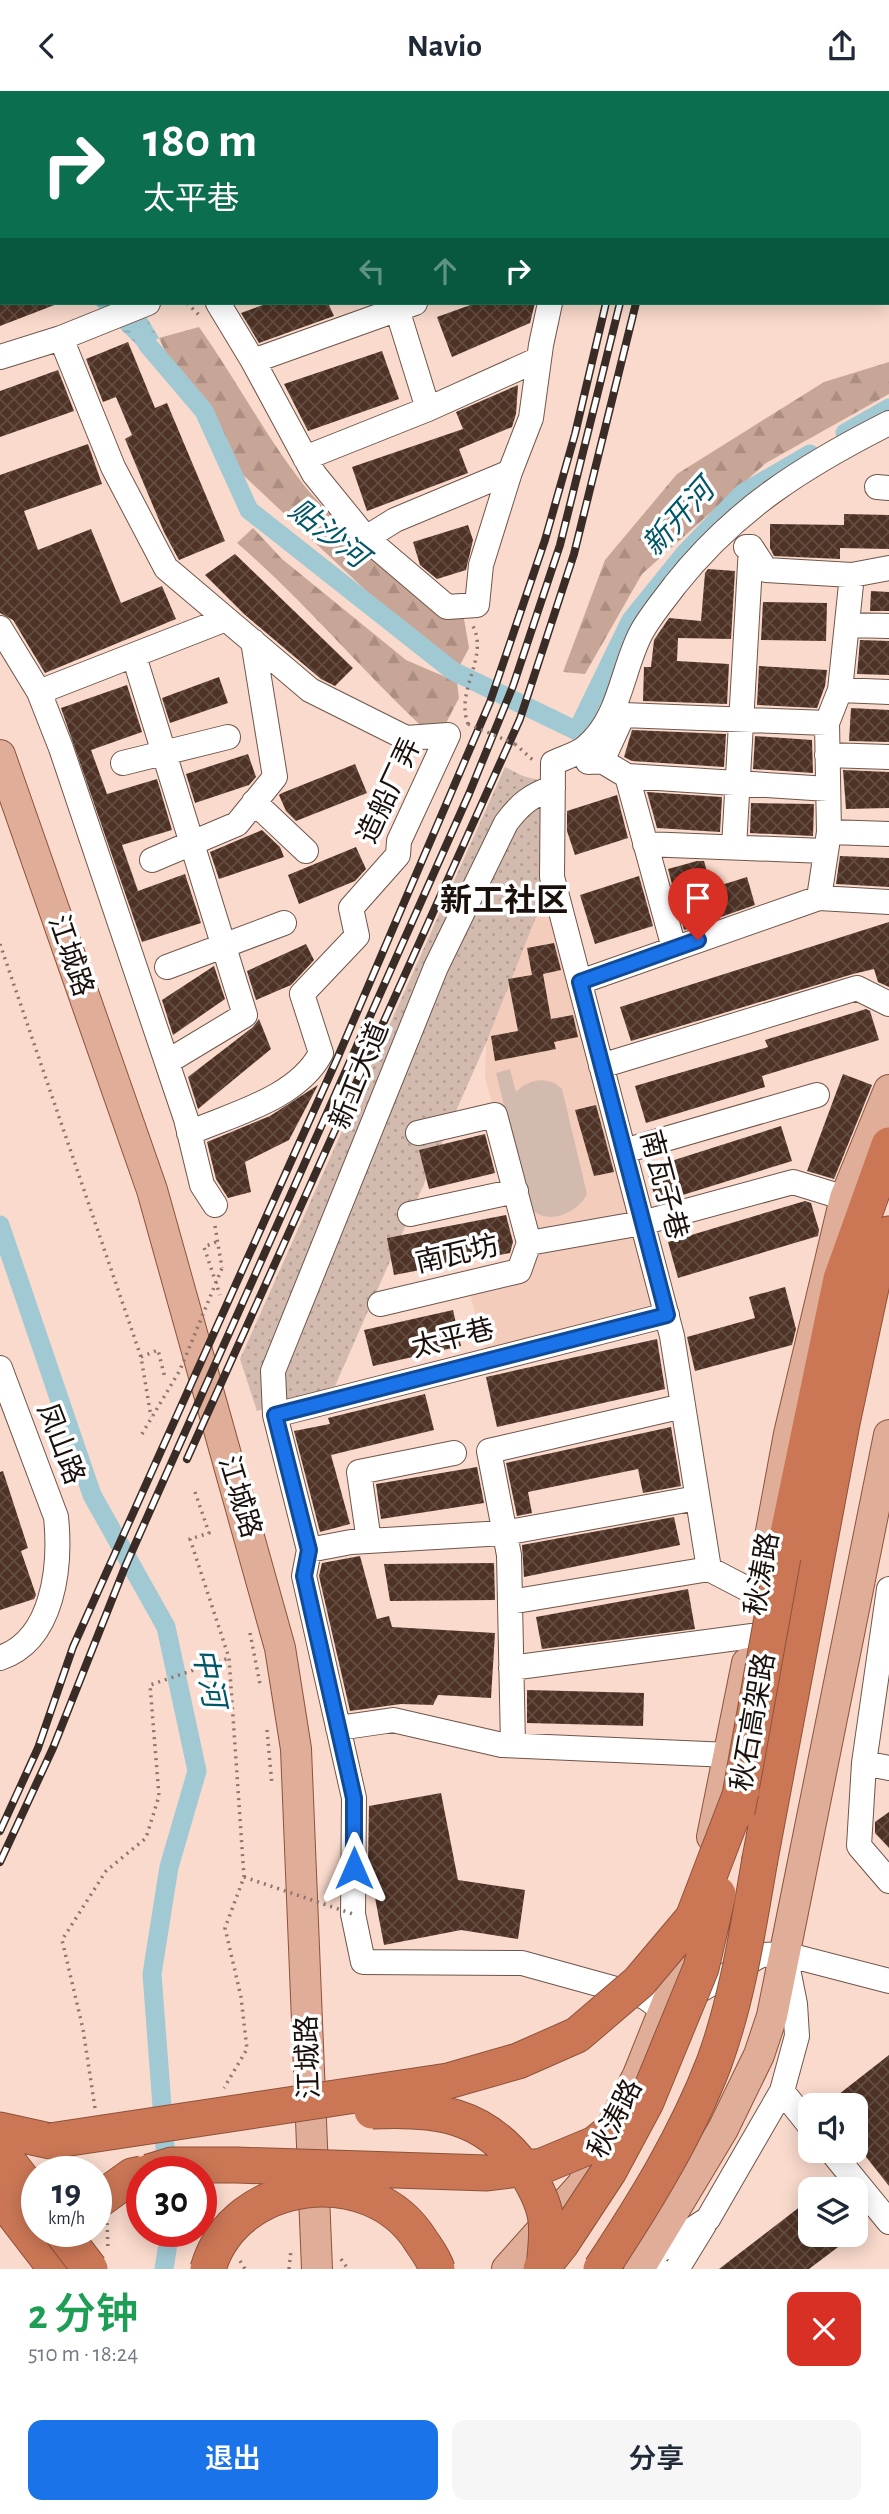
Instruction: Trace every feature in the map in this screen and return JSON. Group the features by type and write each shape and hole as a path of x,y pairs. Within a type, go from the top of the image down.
{"highway":[{"name":"秋石高架路","path":"542,2269 561,2245 609,2171 646,2102 701,1968 742,1790 783,1557 841,1279 889,1145"},
{"name":"秋石高架路","path":"601,2269 654,2185 690,2116 714,2062 729,2014 872,1283 889,1234"},
{"path":"818,1558 889,1315"},
{"path":"50,2141 448,2081 518,2061 577,2035 639,1982 693,1918 742,1790"},
{"path":"217,2166 486,2173 542,2166 596,2144 646,2102"},
{"path":"0,2130 50,2141 121,2151 373,2111 419,2110 471,2121 506,2145 531,2177 546,2218 542,2269"},
{"path":"0,2151 21,2178"},
{"path":"112,2199 126,2183"},
{"path":"223,2264 214,2249 244,2215 281,2193 332,2187 376,2198 412,2227 437,2269"},
{"path":"0,2196 56,2269"},
{"path":"67,2269 72,2247"},
{"path":"80,2247 99,2263"}],"main road":[{"name":"江城路","path":"0,755 152,1190 280,1648 296,1749 318,2259"},
{"name":"秋涛路","path":"507,2269 582,2185 638,2075 692,1940 789,1434 845,1198 889,1090"},
{"path":"648,2265 703,2167 759,2055 772,2016 889,1435"},
{"path":"701,1893 785,1954"}],"street":[{"path":"0,357 61,338 143,305"},
{"path":"219,305 314,474 366,538 447,607 477,605 481,565 510,472 531,418 550,305"},
{"path":"253,361 406,306 428,409"},
{"path":"61,338 113,467 166,568 310,690 405,738 458,730"},
{"path":"305,458 428,409 539,359"},
{"path":"553,763 586,747 612,712 641,633 676,584 707,549 752,505 842,447 889,423"},
{"path":"366,538 395,520 510,472"},
{"path":"707,549 751,547"},
{"path":"751,547 766,570 852,575 889,568"},
{"path":"734,847 751,547"},
{"path":"819,898 827,842 827,723 841,689 852,575"},
{"path":"39,692 226,619"},
{"path":"847,625 889,626"},
{"path":"0,628 39,692 167,1062 202,1185 215,1205"},
{"path":"152,860 237,824 275,777 253,641"},
{"path":"134,656 245,1015 167,1062"},
{"path":"841,689 889,692"},
{"path":"602,761 623,715 827,723"},
{"name":"造船厂弄","path":"189,1133 283,1092 314,1068 321,1053 302,994 357,936 351,908 398,855 400,841 458,730"},
{"path":"124,763 228,737"},
{"path":"827,755 889,757"},
{"path":"553,763 602,761 628,776 828,789"},
{"name":"南瓦子巷","path":"553,763 552,877 667,1315 709,1569"},
{"path":"628,776 674,948"},
{"name":"新工大道","path":"553,787 536,793 518,806 506,824 436,967 273,1371 278,1426 309,1550 304,1576 354,1798 354,1915 363,1962 522,1963 645,1997 664,2011"},
{"path":"254,802 306,851"},
{"path":"645,844 734,847 827,842 889,834"},
{"path":"580,982 819,898 889,902"},
{"path":"167,967 284,923"},
{"path":"601,1066 857,988 889,1004"},
{"path":"624,1151 817,1095"},
{"path":"418,1133 495,1115 529,1243 642,1223 793,1182 845,1198"},
{"path":"411,1215 516,1191"},
{"name":"南瓦坊","path":"380,1304 519,1271 529,1243"},
{"name":"太平巷","path":"278,1426 667,1315"},
{"name":"凤山路","path":"0,1368 56,1517 59,1542 49,1599 38,1629 24,1645 0,1658"},
{"path":"513,1745 509,1555 489,1451 683,1406"},
{"path":"369,1541 359,1472 454,1453"},
{"path":"309,1550 369,1541 504,1533 697,1498"},
{"path":"510,1602 709,1569 760,1595"},
{"path":"888,1598 864,1763 859,1846 889,1881"},
{"path":"511,1668 752,1636"},
{"path":"338,1728 393,1720 513,1745 729,1755"},
{"path":"864,1763 889,1767"},
{"path":"677,2269 782,2091 797,2036 795,2004 785,1954"},
{"path":"664,2011 761,1955 785,1954 889,1981"},
{"path":"782,2091 798,2111"},
{"path":"841,2163 889,2222"},
{"path":"648,2265 708,2218"}],"path":[{"path":"447,607 475,627 477,657 464,693 458,730 515,744"},
{"path":"0,944 141,1357 151,1417"},
{"path":"142,1434 180,1370 222,1268 216,1242 215,1205"},
{"path":"216,1242 204,1247 220,1295"},
{"path":"141,1357 158,1350 165,1378"},
{"path":"177,1365 180,1378"},
{"path":"195,1492 209,1533 190,1539 229,1658 244,1877 225,1928 241,1997 247,2049 225,2083 223,2096"},
{"path":"247,1620 260,1685"},
{"path":"97,2120 83,2029 61,1941 106,1871 146,1838 159,1796 149,1685 229,1658"},
{"path":"267,1725 273,1792"},
{"path":"244,1877 354,1915"},
{"path":"279,1878 279,1891"},
{"path":"289,2269 318,2259 348,2269"},
{"path":"223,2264 245,2269"}],"shaded area":[{"path":"505,767 523,776 553,784 552,877 486,1043 335,1386 257,1411 240,1359"},
{"path":"552,877 641,1217 527,1234 485,1077 486,1043"},
{"path":"510,1069 516,1092 526,1084 539,1080 551,1082 562,1089 587,1194 583,1201 569,1212 552,1217 544,1216 529,1206 496,1073"},
{"path":"642,1223 667,1315 488,1361 467,1283 519,1271 529,1243"}],"green space":[{"path":"199,327 276,446 317,501 379,557 424,593 464,619 469,648 459,667 376,600 242,474 206,405 170,362 159,338"},
{"path":"889,362 889,394 766,463 642,574 585,674 563,672 605,560 677,474 824,382"},
{"path":"253,528 282,559 406,660 457,682 459,698 445,725 419,724 237,543"}],"water":[{"path":"96,305 139,305 159,338 140,348"}],"building":[{"path":"0,305 54,305 0,326"},
{"path":"263,305 329,305 334,316 259,343 241,313"},
{"path":"470,305 534,305 530,323 452,357 437,317"},
{"path":"128,342 155,408 167,403 225,541 179,560 164,532 125,439 132,435 116,397 103,402 86,359"},
{"path":"382,351 399,399 308,431 284,384"},
{"path":"58,370 74,411 0,437 0,391"},
{"path":"518,385 516,414 512,427 459,449 468,473 367,511 352,467 463,429 456,412"},
{"path":"88,444 102,484 24,511 38,550 91,529 121,603 162,586 176,619 45,673 13,620 0,613 0,475"},
{"path":"844,514 889,515 889,549 840,548 840,559 774,556 770,548 770,524 844,525"},
{"path":"468,525 473,540 466,570 437,579 420,565 413,542"},
{"path":"235,554 353,668 335,686 321,679 244,614 205,575"},
{"path":"708,569 735,571 731,639 678,638 677,661 729,664 727,704 643,701 644,667 651,667 654,640 669,618 701,621 705,573"},
{"path":"871,591 889,592 889,611 870,611"},
{"path":"763,602 827,603 826,641 761,640"},
{"path":"860,640 889,641 889,675 857,674"},
{"path":"759,666 827,670 825,686 817,708 757,705"},
{"path":"219,677 228,703 170,723 162,698"},
{"path":"127,685 142,732 91,750 107,794 157,779 172,830 122,845 138,891 185,874 201,923 142,942 61,708"},
{"path":"851,708 889,710 889,742 849,741"},
{"path":"632,730 726,734 724,767 632,761 624,757"},
{"path":"755,736 812,740 813,773 753,769"},
{"path":"248,754 256,777 249,785 195,803 186,774"},
{"path":"355,764 367,793 296,821 286,811 279,795"},
{"path":"843,770 889,772 889,808 846,809"},
{"path":"647,792 722,797 720,832 657,828"},
{"path":"617,795 628,838 575,855 567,831 567,811"},
{"path":"751,803 814,804 813,836 750,833"},
{"path":"262,830 280,847 284,857 219,879 210,852"},
{"path":"356,847 366,869 355,881 299,904 288,875"},
{"path":"840,856 889,858 889,887 836,884"},
{"path":"704,861 712,888 747,877 755,905 684,930 668,869"},
{"path":"639,876 653,926 595,944 580,895"},
{"path":"889,922 889,987 878,982 874,969 631,1041 620,1007"},
{"path":"554,943 561,970 543,974 551,1019 573,1015 578,1037 554,1042 556,1049 495,1061 491,1036 518,1031 508,979 532,975 527,948"},
{"path":"306,944 314,960 291,985 256,1000 247,971"},
{"path":"214,966 225,999 173,1035 162,1000"},
{"path":"866,1009 870,1011 879,1040 762,1076 765,1087 646,1123 635,1086 768,1047 765,1040"},
{"path":"259,1019 271,1049 198,1109 188,1077 253,1027"},
{"path":"843,1074 872,1085 834,1179 807,1171"},
{"path":"318,1085 289,1140 245,1162 251,1192 228,1198 216,1179 207,1142 270,1116"},
{"path":"596,1105 614,1172 594,1176 575,1110"},
{"path":"781,1126 792,1161 657,1203 646,1169"},
{"path":"485,1134 495,1173 429,1189 419,1150"},
{"path":"805,1201 811,1203 819,1230 818,1236 678,1278 668,1242"},
{"path":"506,1215 513,1242 510,1253 394,1275 387,1238"},
{"path":"785,1287 796,1329 792,1345 695,1371 687,1337 755,1318 749,1297"},
{"path":"453,1310 461,1346 373,1366 364,1330"},
{"path":"657,1339 665,1389 497,1427 486,1377"},
{"path":"425,1394 434,1430 331,1455 350,1524 320,1532 294,1431 330,1424 328,1418"},
{"path":"671,1427 681,1486 643,1493 638,1469 528,1492 532,1513 517,1516 506,1463"},
{"path":"477,1467 484,1503 381,1519 376,1484"},
{"path":"3,1471 28,1548 21,1551 36,1595 34,1599 0,1610 0,1472"},
{"path":"674,1517 680,1545 524,1577 522,1545"},
{"path":"360,1556 377,1619 389,1616 392,1627 495,1633 491,1698 438,1695 433,1705 401,1704 350,1711 319,1576 322,1563"},
{"path":"494,1563 495,1600 390,1601 384,1564"},
{"path":"688,1589 695,1629 542,1649 536,1617"},
{"path":"527,1690 644,1693 643,1726 527,1723"},
{"path":"441,1793 458,1880 525,1890 518,1939 461,1930 384,1945 368,1861 369,1806"},
{"path":"889,1812 889,1848 875,1833 875,1822"},
{"path":"889,2055 889,2186 868,2159 868,2093 840,2093"},
{"path":"798,2208 798,2247 838,2247 809,2269 719,2269"}],"waterway":[{"name":"贴沙河","path":"137,323 147,344 204,411 249,510 453,671 577,731 631,620 686,552 743,493 810,454"},
{"name":"新开河","path":"845,433 889,408"},
{"name":"中河","path":"0,1225 92,1495 166,1627 197,1771 169,1867 152,1974 166,2156"},
{"name":"中河","path":"164,2269 167,2247"}],"railway":[{"path":"0,1831 38,1748 73,1647 337,1059 490,702 545,540 575,434 606,305"},
{"path":"0,1862 53,1748 125,1567 469,794 513,686 560,545 620,305"},
{"path":"187,1459 520,719 574,554 636,305"}],"district":[{"name":"新工社区","path":"504,901"}],"route":[{"path":"354,1868 354,1798 304,1576 309,1550 275,1415 667,1315 580,982 698,940"}]}
